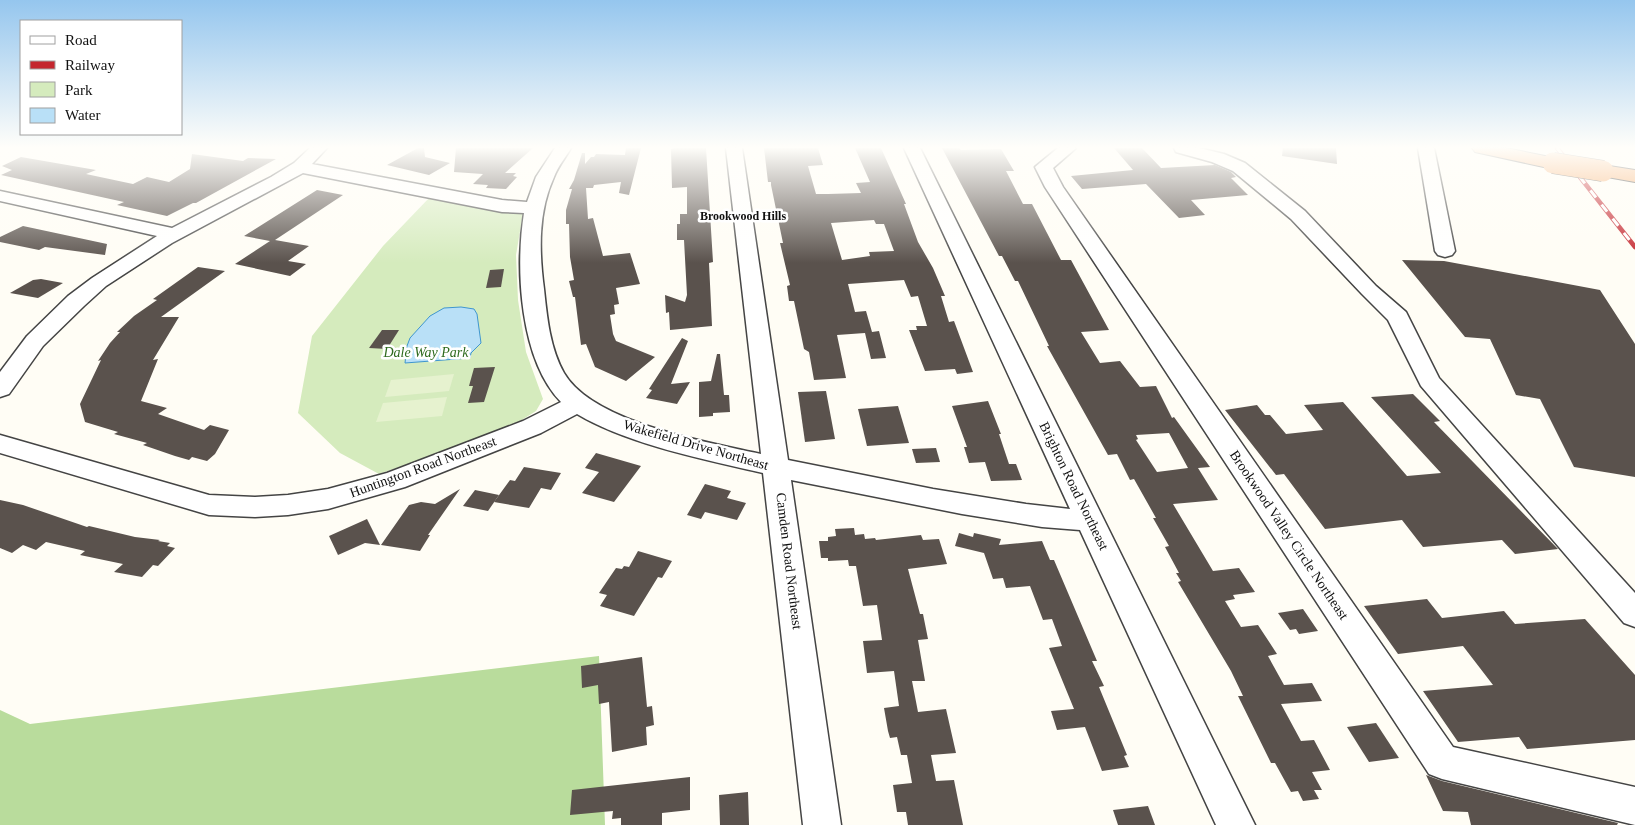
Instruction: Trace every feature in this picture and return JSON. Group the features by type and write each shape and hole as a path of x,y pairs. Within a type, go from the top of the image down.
{"street":[{"path":"0,389 35,341 76,301 124,265 175,234 266,186"},
{"path":"401,186 502,206 534,208"},
{"name":"Wakefield Drive Northeast","path":"541,186 534,208 530,262 538,328 544,352 553,375 563,389 578,404 623,426 777,468 853,484 1057,520 1090,520"},
{"name":"Camden Road Northeast","path":"739,186 822,825"},
{"name":"Brighton Road Northeast","path":"930,186 1236,825"},
{"name":"Brookwood Valley Circle Northeast","path":"1054,186 1442,762 1635,806"},
{"path":"1263,186 1298,215 1369,290 1398,317 1429,381 1635,614"},
{"path":"1433,186 1445,251"},
{"path":"0,196 175,234"},
{"name":"Huntington Road Northeast","path":"0,444 209,505 255,507 288,505 328,499 395,480 532,427 578,404"}],"green space":[{"name":"Dale Way Park","path":"429,198 523,213 516,255 518,300 526,352 543,399 536,411 520,421 445,451 379,474 340,453 298,413 312,336 383,246"},
{"path":"454,374 449,391 385,397 391,380"},
{"path":"447,397 442,416 376,422 383,403"},
{"path":"599,656 605,825 0,825 0,710 30,724"}],"water":[{"path":"461,307 474,309 477,314 481,343 471,353 470,358 405,363 410,338 430,316 444,308"}],"building":[{"path":"53,186 226,186 167,216 117,205 124,202"},
{"path":"487,186 508,186 506,189 486,188"},
{"path":"570,186 594,186 586,188 588,219 593,218 603,256 630,253 640,284 616,288 619,304 614,305 615,314 610,315 613,334 616,341 655,357 626,381 595,367 586,344 581,345 575,297 573,297 569,281 574,280 570,257 569,224 566,224 566,210 572,189 569,189"},
{"path":"620,186 631,186 629,195 619,193"},
{"path":"672,186 708,186 713,262 709,263 712,326 670,330 669,312 666,313 665,295 685,302 687,295 684,240 677,240 677,224 680,224 680,214 687,214 687,187"},
{"path":"771,186 814,186 816,194 861,193 858,186 898,186 918,242 933,268 945,296 941,296 949,322 954,321 973,372 957,374 955,369 925,371 909,330 917,330 916,326 927,326 918,296 911,297 904,280 848,284 855,312 866,311 872,332 879,331 886,358 871,359 865,333 837,335 846,378 814,380 809,352 804,349 794,301 789,301 787,286 790,285 780,243 783,243","holes":["874,220 876,224 884,224 894,251 869,252 870,256 842,260 831,223"]},
{"path":"962,186 1014,186 1023,204 1032,204 1061,260 1071,260 1109,330 1081,332 1100,363 1120,361 1140,387 1156,386 1172,418 1174,417 1210,467 1198,468 1218,500 1173,504 1213,571 1239,568 1255,592 1233,595 1235,599 1225,601 1241,627 1258,625 1277,654 1268,656 1284,685 1312,683 1322,701 1281,704 1301,741 1314,740 1330,770 1312,772 1322,790 1314,790 1319,799 1303,801 1298,791 1291,792 1275,763 1271,763 1238,696 1243,696 1231,671 1178,582 1181,581 1176,573 1179,573 1165,547 1169,546 1153,518 1156,518 1134,479 1130,480 1117,454 1108,455 1047,346 1049,346 1018,281 1015,281 1002,256 999,256","holes":["1169,433 1188,468 1157,472 1136,440 1138,439 1136,435"]},
{"path":"1080,186 1114,186 1082,189"},
{"path":"1148,186 1240,186 1248,195 1191,200 1205,215 1179,218"},
{"path":"317,190 343,195 275,240 309,246 288,261 306,264 290,276 235,264 270,241 244,236"},
{"path":"23,226 107,244 105,255 45,247 39,250 0,242 0,237"},
{"path":"1402,260 1444,261 1600,290 1635,344 1635,477 1574,467 1540,399 1516,395 1490,339 1465,337"},
{"path":"198,267 225,271 161,317 179,317 153,360 158,359 141,401 167,408 158,414 204,430 210,425 229,430 215,454 207,461 192,457 189,460 175,456 143,445 147,443 114,434 118,432 85,422 80,404 101,360 98,361 120,332 117,332 134,316 157,300 153,299"},
{"path":"504,269 501,287 486,288 490,270"},
{"path":"41,279 63,283 38,298 10,293 33,280"},
{"path":"382,330 399,330 387,349 369,348"},
{"path":"682,338 688,341 671,384 690,382 677,404 646,398 652,390 649,389"},
{"path":"717,354 720,354 724,395 729,395 730,412 713,413 713,416 699,417 699,382 711,381"},
{"path":"495,367 484,402 468,403 473,386 469,386 474,368"},
{"path":"826,391 835,439 805,442 798,392"},
{"path":"1413,394 1440,421 1434,422 1558,549 1515,554 1502,540 1423,547 1402,520 1325,529 1284,474 1276,475 1225,410 1257,405 1265,415 1270,415 1286,434 1323,430 1304,405 1343,402 1407,476 1441,473 1371,397"},
{"path":"988,401 1001,434 999,434 1009,464 1016,464 1022,480 991,481 985,462 969,463 964,447 967,447 952,406"},
{"path":"898,406 909,443 867,446 858,409"},
{"path":"936,448 940,462 916,463 912,449"},
{"path":"596,453 641,466 614,502 582,493 599,472 585,468"},
{"path":"524,467 561,473 551,490 541,488 529,508 494,502 510,480 515,481"},
{"path":"705,484 731,491 727,498 746,503 737,520 705,512 701,519 687,515"},
{"path":"460,489 428,535 430,535 420,551 381,545 409,505 421,502 435,504"},
{"path":"475,490 499,495 488,511 463,506"},
{"path":"0,500 23,505 87,527 160,540 158,541 170,543 167,546 175,548 158,566 153,565 142,577 114,572 123,564 80,555 85,551 46,542 36,550 23,545 12,553 0,548"},
{"path":"367,519 380,545 365,543 338,555 329,536"},
{"path":"854,528 855,535 864,534 865,539 875,538 876,540 921,535 923,540 939,539 947,564 908,569 920,614 923,614 928,639 918,640 925,681 912,681 918,712 946,709 956,753 931,755 936,781 954,780 963,825 908,825 906,812 897,812 893,785 912,783 907,755 901,755 897,737 890,738 884,708 899,706 894,671 867,673 863,641 882,640 877,605 863,606 856,566 849,566 848,560 828,561 828,558 821,558 819,541 828,541 828,537 836,536 835,529"},
{"path":"959,533 973,537 974,533 1001,539 999,545 1042,541 1050,560 1054,560 1097,661 1092,661 1104,686 1099,687 1127,755 1124,756 1129,767 1102,771 1085,727 1057,730 1051,711 1074,709 1049,648 1062,646 1052,619 1043,620 1030,586 1006,588 1003,578 993,579 984,553 955,546"},
{"path":"638,551 672,561 662,578 658,577 634,616 600,606 607,595 599,593 616,568 629,567"},
{"path":"1427,599 1442,618 1504,611 1515,624 1585,619 1635,675 1635,740 1527,749 1519,737 1458,742 1423,691 1493,685 1463,646 1398,654 1364,606"},
{"path":"1303,609 1318,631 1299,634 1296,629 1290,630 1278,613"},
{"path":"642,657 647,707 652,706 654,725 646,727 647,745 612,752 609,702 599,704 598,685 582,688 581,666"},
{"path":"1376,723 1399,758 1369,762 1347,727"},
{"path":"1426,775 1442,781 1618,823 1617,825 1471,825 1468,812 1443,811"},
{"path":"690,777 690,810 662,813 662,825 621,825 621,818 612,819 613,811 570,815 572,790"},
{"path":"748,792 749,825 720,825 719,795"},
{"path":"1148,806 1155,825 1118,825 1113,810"}],"railway":[{"path":"1587,186 1635,247"}],"district":[{"name":"Brookwood Hills","path":"743,216"}]}
